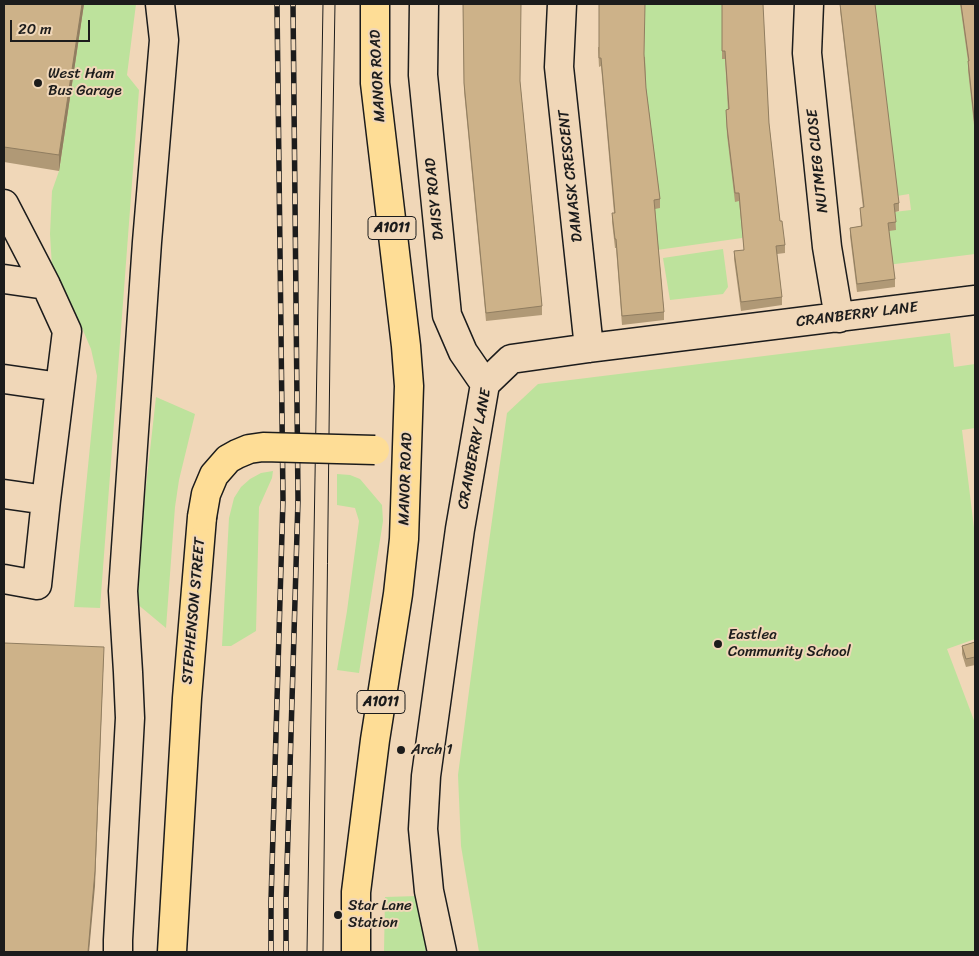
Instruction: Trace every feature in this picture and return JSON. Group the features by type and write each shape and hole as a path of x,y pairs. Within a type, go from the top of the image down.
{"main road":[{"name":"MANOR ROAD","path":"356,952 356,892 375,740 398,594 404,539 409,386 375,83 375,4"},
{"name":"STEPHENSON STREET","path":"172,952 187,698 202,517 206,494 214,475 228,459 249,449 263,447 407,452"}],"street":[{"path":"118,952 130,718 123,591 146,252 164,40 160,4"},
{"name":"DAISY ROAD","path":"424,4 422,75 447,315 463,352 485,384"},
{"name":"DAMASK CRESCENT","path":"562,4 559,67 589,348"},
{"name":"NUTMEG CLOSE","path":"809,4 807,53 827,247 839,318"},
{"path":"4,204 67,330 36,585 4,579"},
{"path":"4,279 46,285"},
{"name":"CRANBERRY LANE","path":"442,952 429,891 422,829 426,776 460,529 485,384 512,360 589,348 975,300"},
{"path":"4,379 60,388"},
{"path":"4,494 46,500"}],"green space":[{"path":"84,4 136,4 127,75 139,90 100,608 74,607 97,376 91,349 82,328 64,298 52,267 50,234 52,191 59,171"},
{"path":"645,4 722,4 722,59 725,59 727,96 776,197 747,234 742,234 742,238 657,250 614,214 646,97 644,63"},
{"path":"874,4 961,4 975,134 975,254 887,265 883,232 894,212 911,210 909,194 897,196"},
{"path":"723,249 728,287 723,294 670,300 663,258"},
{"name":"Eastlea Community School","path":"950,333 954,367 975,364 975,428 962,430 975,536 975,639 947,649 975,723 975,952 479,952 461,846 458,775 507,413 538,384"},
{"path":"156,397 195,414 179,480 175,507 166,628 136,603 140,540"},
{"path":"273,471 272,478 259,507 256,631 231,646 222,646 229,518 234,498 241,487 250,479 261,473"},
{"path":"337,474 350,475 360,479 382,505 383,521 359,673 337,670 359,521 355,508 337,505"},
{"path":"418,896 426,952 384,952 385,897"}],"building":[{"name":"West Ham Bus Garage","path":"4,4 82,4 59,155 4,147"},
{"path":"463,4 521,4 520,81 542,306 486,313 464,83"},
{"path":"599,4 645,4 644,54 646,88 660,199 654,200 664,312 622,316 612,213 615,213 601,58 599,58"},
{"path":"722,4 763,4 769,123 780,221 782,221 785,245 776,246 782,297 741,302 734,251 744,250 739,193 735,193 727,127 726,110 729,109 725,51 722,51"},
{"path":"840,4 875,4 899,203 894,204 896,222 888,223 895,279 857,284 850,228 862,226 860,208 864,207"},
{"path":"961,4 975,4 975,126 969,61"},
{"path":"975,642 975,657 966,659 962,646"},
{"path":"4,643 104,647 95,871 88,952 4,952"}],"tram line":[{"path":"307,952 323,4"},
{"path":"323,952 335,4"}],"railway":[{"path":"271,952 283,499 277,4"},
{"path":"286,952 298,500 293,4"}],"place":[{"name":"West Ham Bus Garage","path":"38,83"},
{"name":"Eastlea Community School","path":"718,644"},
{"name":"Arch 1","path":"401,750"},
{"name":"Star Lane Station","path":"338,915"}]}
